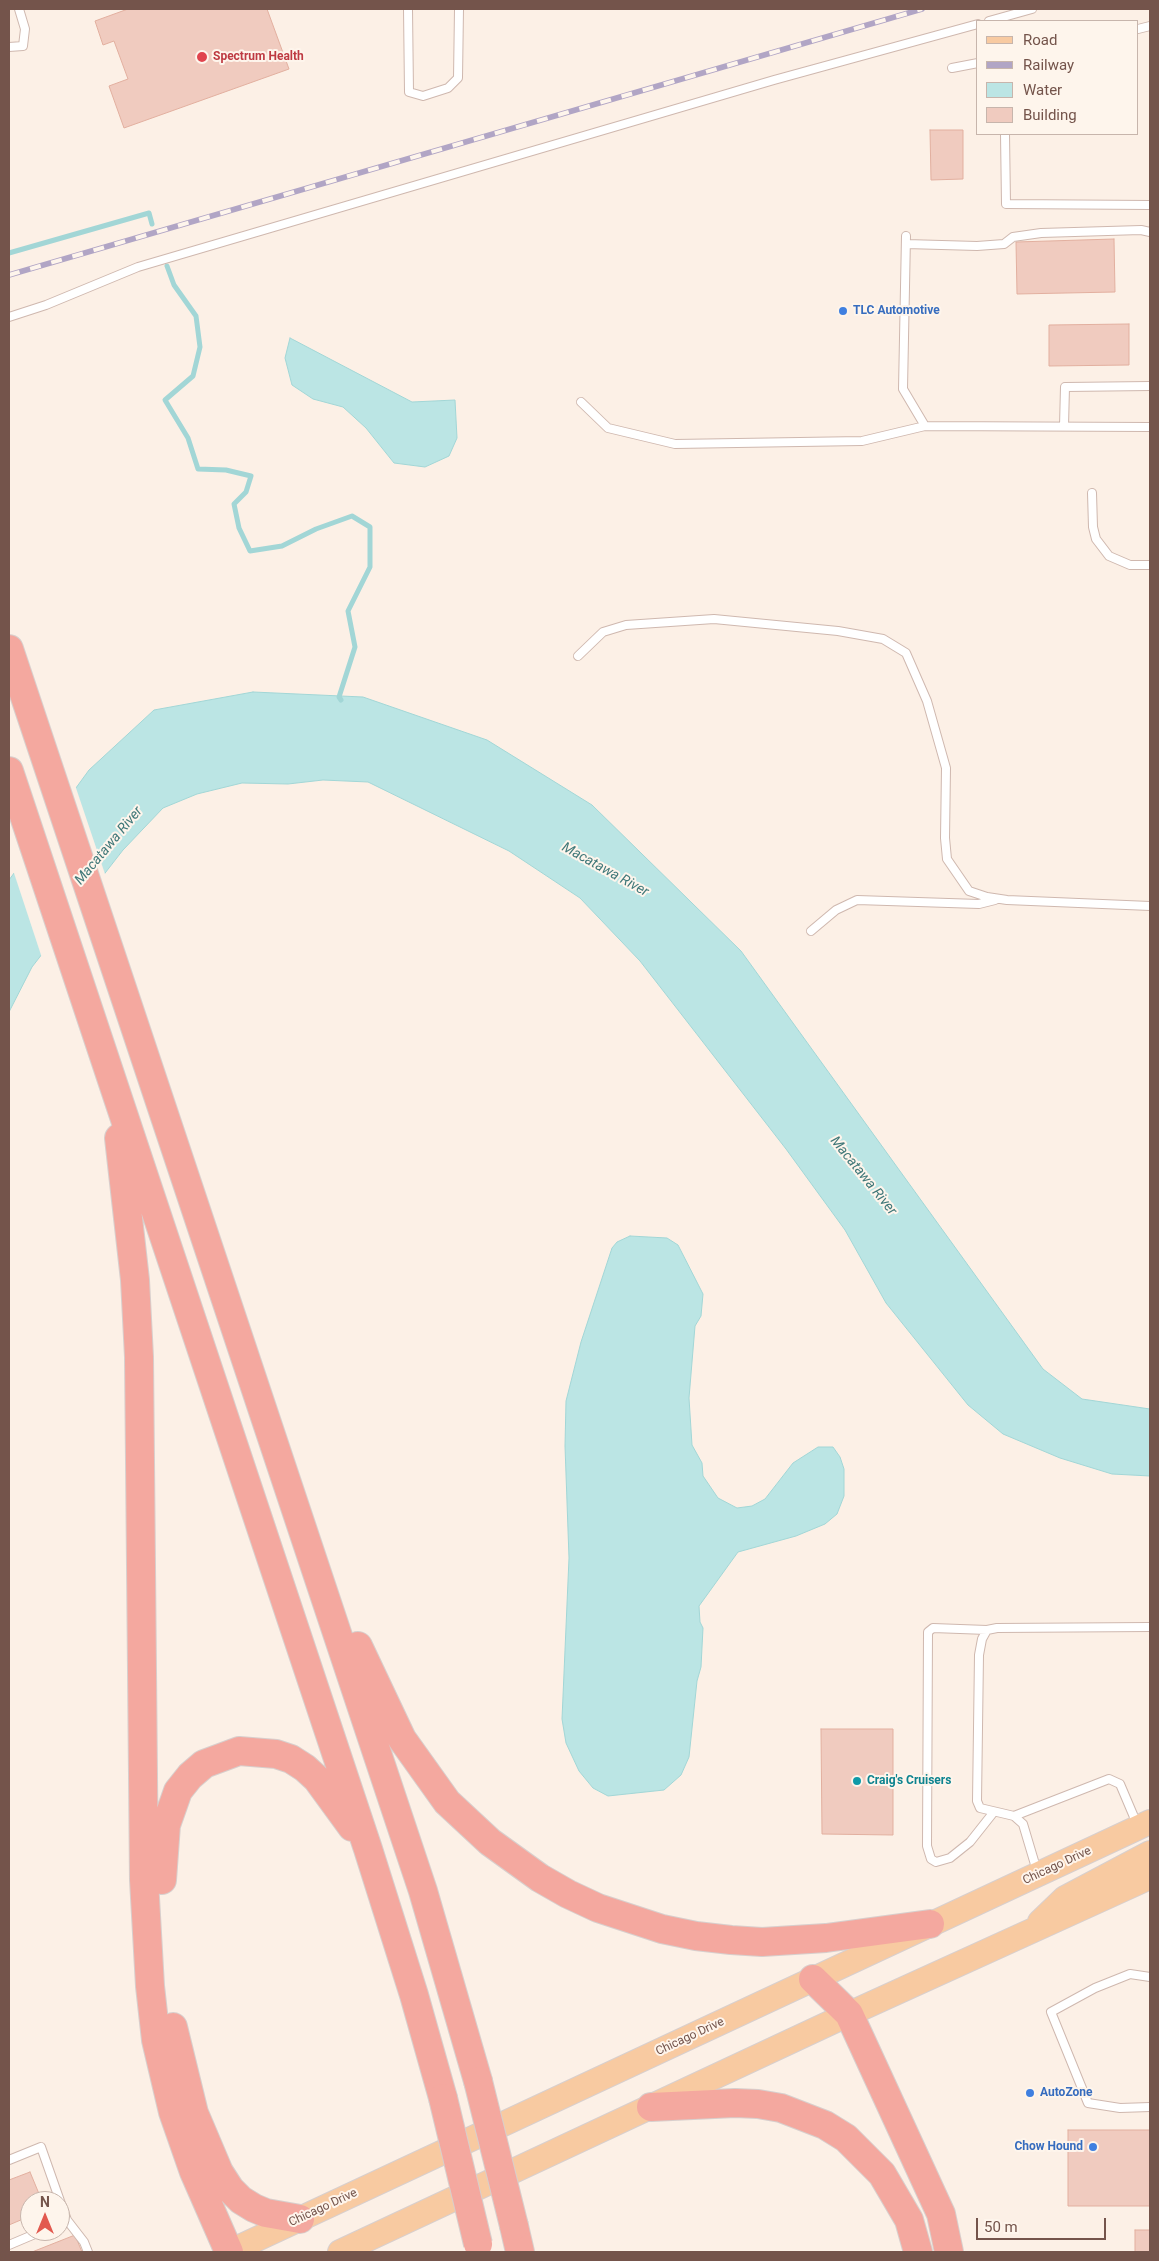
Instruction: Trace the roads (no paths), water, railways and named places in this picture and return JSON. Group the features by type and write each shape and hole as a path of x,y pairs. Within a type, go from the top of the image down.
{"highway":[{"path":"9,649 426,1899 478,2082 520,2252"},
{"path":"9,771 368,1849 443,2098 479,2248"},
{"path":"112,1084 135,1280 139,1357 144,1889 150,1986 156,2040 168,2096 194,2172 229,2252"},
{"path":"299,1518 389,1715 415,1759 448,1802 467,1822 490,1842 540,1878 605,1910 662,1929 696,1936 731,1940 792,1940 860,1935 930,1924"},
{"path":"300,2219 254,2208 230,2190 204,2141 194,2113 173,2025 163,1944 162,1879 166,1825 178,1791 190,1776 204,1764 239,1751 257,1751 291,1759 318,1779 368,1849"},
{"path":"813,1979 848,2014 941,2214 949,2252"},
{"path":"651,2107 735,2102 758,2104 788,2110 825,2125 846,2138 882,2174 908,2220 918,2252"}],"main road":[{"name":"Chicago Drive","path":"229,2252 1144,1825"},
{"path":"1028,1934 1065,1898 1150,1853"},
{"path":"340,2252 848,2014 1028,1934 1150,1877"}],"lane":[{"path":"9,47 23,46 25,29 19,9"},
{"path":"408,9 409,92 423,96 448,88 458,78 459,9"},
{"path":"993,20 1032,9"},
{"path":"9,317 46,305 138,267 774,80 976,25"},
{"path":"952,68 976,63"},
{"path":"1005,135 1006,204 1150,205"},
{"path":"925,426 903,389 906,240 977,246 1004,244 1013,237 1041,233 1141,230 1150,232"},
{"path":"1064,426 1065,387 1150,386"},
{"path":"582,402 608,428 676,444 862,441 925,426 1150,427"},
{"path":"1092,493 1096,540 1109,556 1130,565 1150,565"},
{"path":"578,656 603,632 626,625 714,619 838,631 883,639 906,653 927,701 946,768 945,838 947,859 969,891 999,899 1150,906"},
{"path":"811,932 836,910 857,900 979,904 999,899"},
{"path":"993,1813 970,1842 950,1858 936,1862 931,1859 926,1846 928,1632 933,1628 987,1630 1150,1627"},
{"path":"987,1630 982,1638 978,1655 978,1801 980,1808 993,1813 1014,1816 1109,1779 1120,1784 1144,1825"},
{"path":"1014,1816 1023,1824 1038,1876"},
{"path":"1150,1977 1130,1974 1094,1988 1051,2012 1088,2103 1120,2108 1150,2107"},
{"path":"9,2160 41,2147 56,2191"},
{"path":"70,2229 84,2242 88,2252"}],"water":[{"path":"290,338 412,402 455,400 457,438 449,456 425,467 394,463 366,428 343,407 313,399 292,385 285,358"},
{"name":"Macatawa River","path":"253,692 363,697 487,740 592,805 741,951 1043,1369 1082,1399 1150,1409 1150,1476 1112,1474 1060,1458 1003,1434 968,1405 886,1303 845,1230 786,1149 640,961 580,898 509,851 368,782 323,780 288,784 242,783 197,794 163,808 123,850 32,967 9,1012 9,880 89,770 154,710"},
{"path":"630,1236 667,1238 678,1245 703,1294 701,1316 695,1326 689,1398 692,1445 702,1463 703,1476 718,1498 737,1508 752,1506 765,1499 793,1463 818,1447 833,1447 840,1457 844,1469 844,1496 837,1514 825,1524 796,1536 738,1552 699,1606 700,1622 703,1628 701,1667 697,1681 689,1757 681,1775 664,1790 608,1796 593,1788 579,1771 566,1743 562,1719 569,1558 565,1446 566,1401 581,1342 612,1248 617,1242"}],"waterway":[{"path":"9,253 149,213 152,224"},
{"path":"167,266 174,285 196,316 200,347 193,376 165,400 188,438 198,469 226,470 251,476 246,492 234,504 239,528 250,551 282,546 316,529 352,516 370,527 370,567 348,611 355,647 339,697 341,700"}],"railway":[{"path":"9,275 922,9"}],"place":[{"name":"Spectrum Health","path":"202,57"},
{"name":"TLC Automotive","path":"843,311"},
{"name":"Craig's Cruisers","path":"857,1781"},
{"name":"AutoZone","path":"1030,2093"},
{"name":"Chow Hound","path":"1093,2147"}]}
